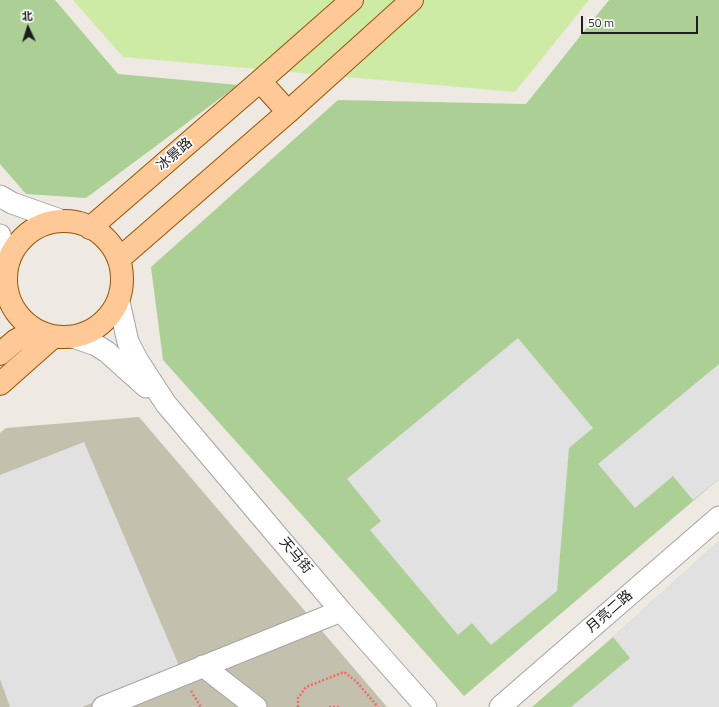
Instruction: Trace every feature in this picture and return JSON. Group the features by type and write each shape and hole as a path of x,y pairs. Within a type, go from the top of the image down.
{"main road":[{"name":"冰景路","path":"90,228 352,0"},
{"path":"118,259 288,112 412,0"},
{"path":"260,81 288,112"},
{"path":"0,354 15,341 92,331 108,319 119,302 123,282 118,259 111,244 98,232 90,228 81,224 63,221 44,224 28,234 16,247 5,289 19,317 54,335"},
{"path":"0,384 54,335"}],"street":[{"path":"0,196 12,203 63,221"},
{"path":"0,235 5,289"},
{"path":"119,302 124,330 130,347 166,404"},
{"path":"54,335 96,345 108,352 166,404"},
{"name":"天马街","path":"166,404 341,611 426,707"},
{"name":"月亮二路","path":"500,707 719,517"},
{"path":"103,707 341,611"},
{"path":"203,666 256,707"}],"path":[{"path":"298,707 298,698 306,687 344,672 356,681 378,707"},
{"path":"330,707 340,707"}],"shaded area":[{"path":"518,338 593,428 569,448 557,591 491,645 472,623 458,635 370,530 381,521 347,479"},
{"path":"719,364 719,479 693,500 673,476 635,508 598,464"},
{"path":"139,417 387,707 0,707 0,433 6,428"},
{"path":"84,442 180,668 82,707 10,707 0,679 0,475"},
{"path":"719,541 719,707 571,707 630,658 613,637"}],"green space":[{"path":"0,0 55,0 118,74 238,85 86,198 26,194 0,164"},
{"path":"73,0 589,0 515,92 123,57"},
{"path":"609,0 719,0 719,479 464,696 163,360 151,267 338,100 526,104"},
{"path":"719,541 719,707 532,707 613,637"}]}
